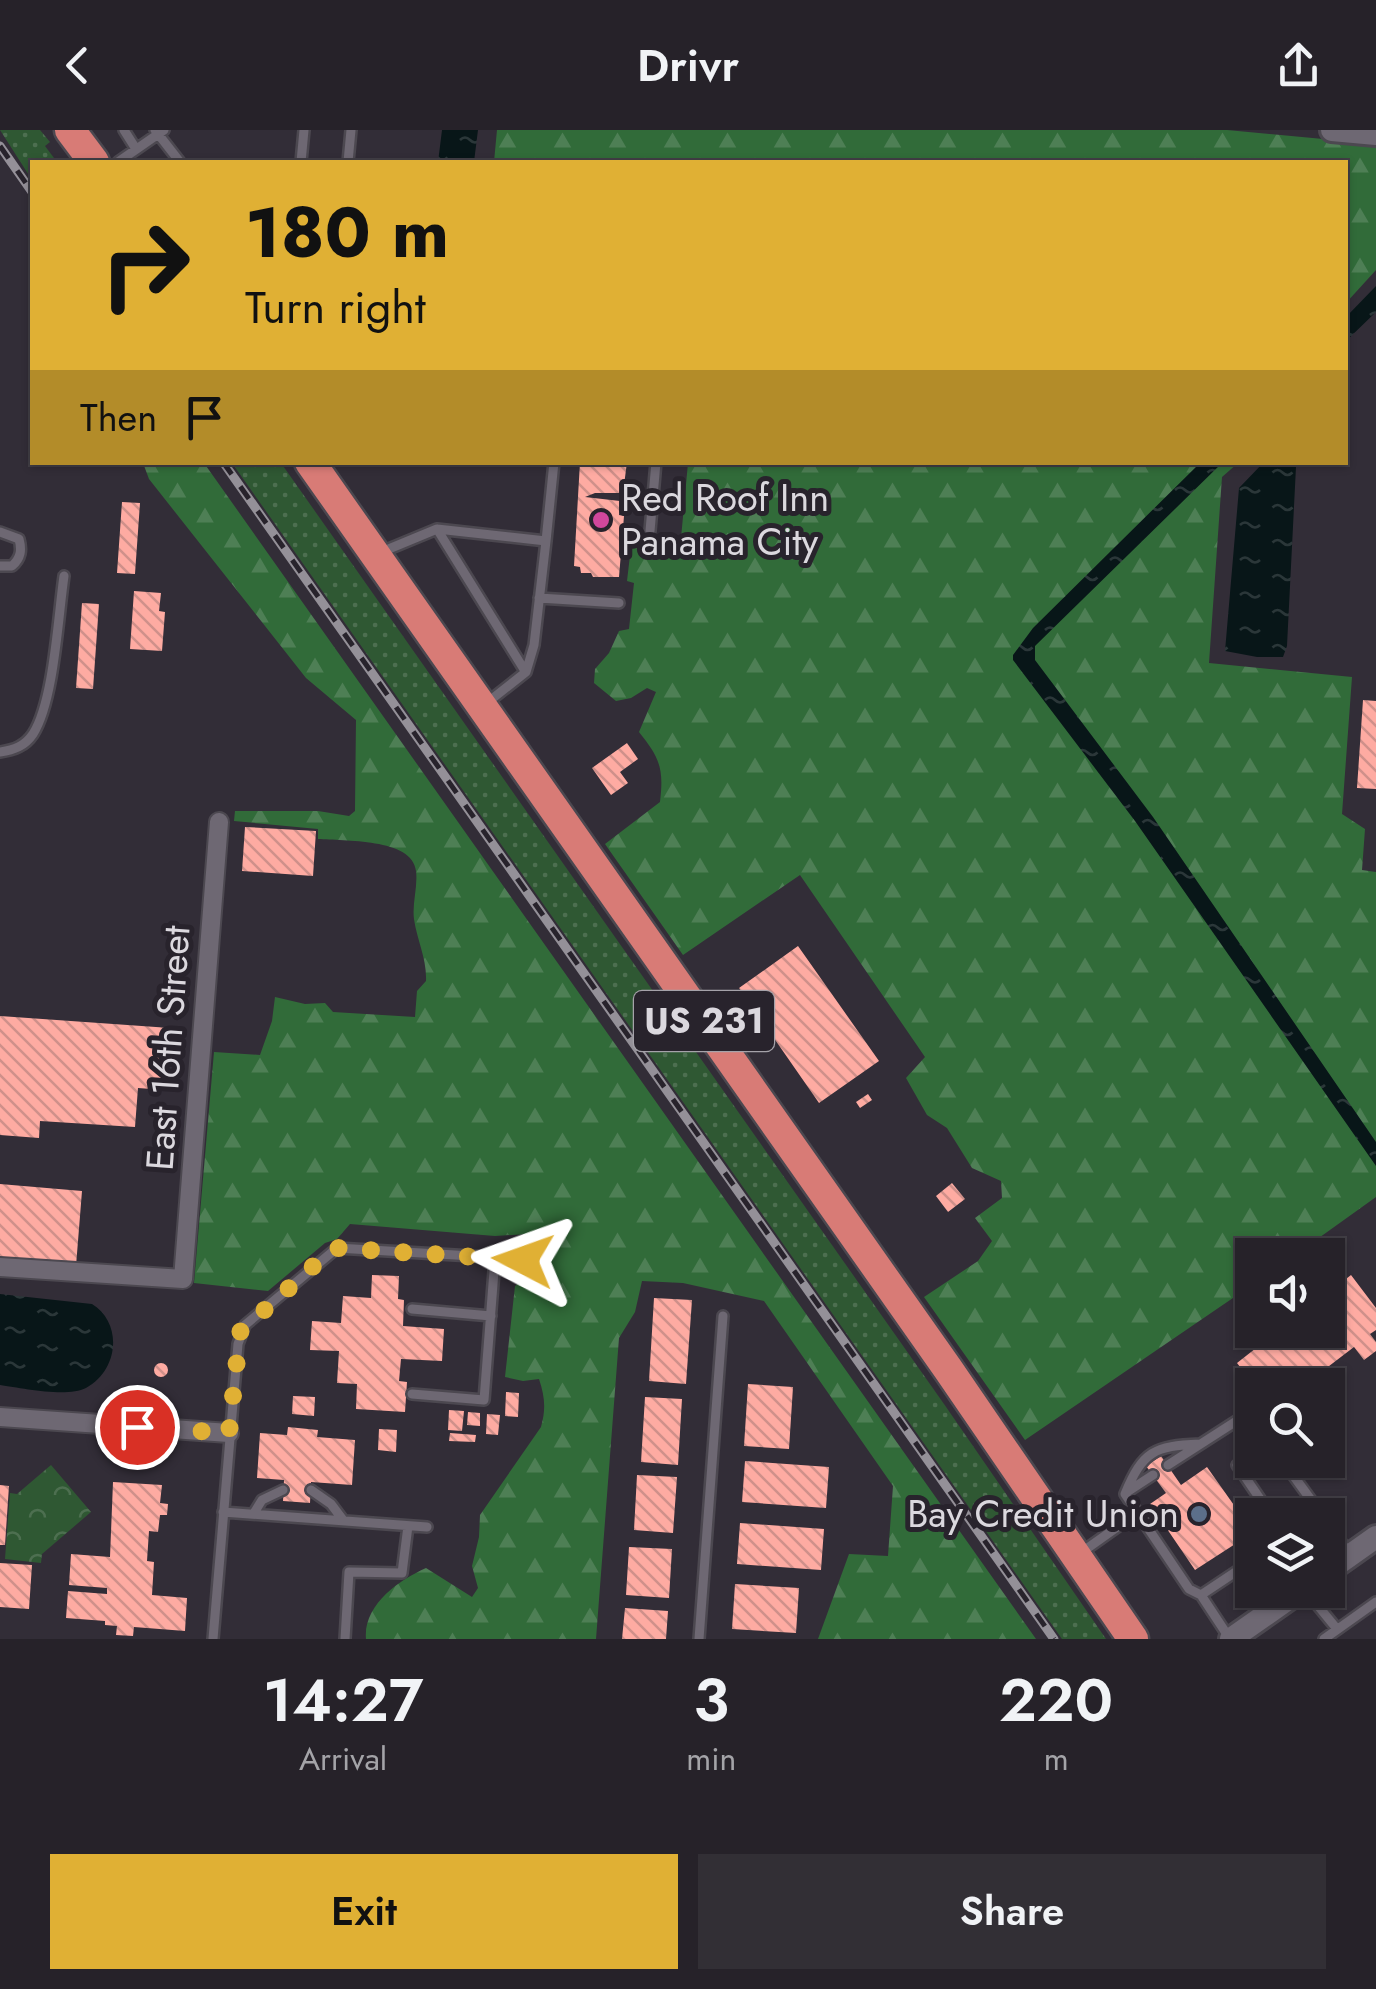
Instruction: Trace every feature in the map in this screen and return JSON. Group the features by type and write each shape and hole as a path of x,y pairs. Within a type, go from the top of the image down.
{"highway":[{"path":"70,130 92,160"},
{"name":"US 231","path":"312,465 1133,1639"}],"main road":[{"path":"1332,130 1376,134"},
{"path":"1345,1558 1376,1537"},
{"path":"1231,1639 1277,1608"}],"street":[{"name":"East 16th Street","path":"0,1267 183,1279 219,822"},
{"path":"0,1417 229,1433"}],"lane":[{"path":"124,130 136,149"},
{"path":"301,160 304,130"},
{"path":"348,160 351,130"},
{"path":"121,160 159,131 179,160"},
{"path":"481,706 526,672 534,646 554,465"},
{"path":"650,531 656,465"},
{"path":"437,529 526,672"},
{"path":"375,555 437,529 546,541"},
{"path":"0,532 19,539 21,548 12,566 0,566"},
{"path":"0,752 16,750 33,735 45,704 64,576"},
{"path":"539,598 619,602"},
{"path":"213,1639 240,1332 329,1252 346,1247 523,1260"},
{"path":"412,1394 484,1400 495,1258"},
{"path":"412,1309 490,1316"},
{"path":"700,1639 723,1316"},
{"path":"1168,1465 1235,1422"},
{"path":"1125,1494 1138,1464 1167,1445 1200,1444"},
{"path":"1125,1494 1153,1475"},
{"path":"254,1513 262,1500 284,1490"},
{"path":"311,1490 331,1504 343,1520"},
{"path":"1125,1494 1189,1589 1201,1595 1231,1639"},
{"path":"223,1512 427,1527"},
{"path":"1076,1556 1137,1513"},
{"path":"345,1639 349,1572 402,1573 408,1526"},
{"path":"1345,1547 1350,1554"},
{"path":"1201,1595 1235,1572"},
{"path":"1324,1639 1376,1602"},
{"path":"1318,1608 1337,1630"}],"green space":[{"path":"0,130 40,130 50,142 45,146 56,160 30,160 30,177"},
{"path":"497,130 1227,130 1376,144 1376,270 1348,301 1348,160 494,160"},
{"path":"144,465 205,465 1036,1639 818,1639 849,1554 888,1556 893,1486 764,1301 683,1283 642,1281 635,1312 619,1338 596,1639 366,1639 370,1615 385,1595 426,1568 472,1597 478,1588 472,1566 480,1515 543,1421 539,1379 505,1377 515,1286 524,1280 540,1281 544,1249 540,1238 529,1234 495,1236 350,1224 337,1239 325,1243 268,1291 194,1283 214,1052 260,1055 272,1021 275,997 305,1004 325,1003 333,1012 415,1017 417,991 426,981 426,973 414,919 416,871 403,852 375,843 318,839 318,829 234,821 235,811 318,811 349,816 355,811 356,720 306,678 149,479"},
{"path":"233,465 282,465 1106,1639 1062,1639"},
{"path":"688,465 1236,465 1222,477 1209,663 1352,677 1342,814 1365,829 1362,870 1376,872 1376,1197 1319,1238 1235,1238 1235,1297 1025,1440 924,1297 978,1261 992,1241 975,1218 1002,1198 1001,1181 972,1168 947,1128 927,1115 906,1078 925,1057 800,875 683,955 605,844 660,802 659,764 639,732 656,692 647,688 631,698 616,701 594,683 595,669 609,653 619,631 629,629 634,583 627,581 631,547 680,549"},
{"path":"51,1465 91,1512 42,1554 41,1563 5,1559 10,1493 17,1494"}],"water":[{"path":"442,130 478,130 474,160 438,160"},
{"path":"1376,286 1376,312 1348,339 1348,315"},
{"path":"1198,465 1220,465 1035,646 1035,660 1153,817 1376,1142 1376,1166 1135,821 1013,660 1033,628"},
{"path":"1261,465 1296,467 1287,646 1283,657 1225,651 1239,488"},
{"path":"0,1294 92,1304 102,1312 109,1323 113,1346 111,1359 97,1380 86,1388 68,1392 0,1385"}],"building":[{"name":"Red Roof Inn Panama City","path":"580,465 627,465 623,493 585,497 620,501 619,515 624,516 619,577 593,577 574,566"},
{"path":"122,502 140,503 135,574 117,573"},
{"path":"134,591 161,593 159,611 165,612 162,651 130,649"},
{"path":"82,603 99,604 93,689 76,688"},
{"path":"1363,700 1376,701 1376,789 1357,788"},
{"path":"627,743 638,759 620,772 628,783 611,795 592,768"},
{"path":"245,827 316,831 313,876 242,871"},
{"path":"798,946 879,1061 819,1103 739,988"},
{"path":"0,1016 170,1028 165,1090 138,1088 135,1127 40,1121 39,1138 0,1135"},
{"path":"868,1094 872,1100 860,1108 856,1102"},
{"path":"952,1183 965,1199 948,1212 936,1196"},
{"path":"0,1184 82,1191 76,1266 0,1260"},
{"path":"372,1275 399,1276 398,1299 404,1300 403,1326 444,1329 442,1361 401,1359 399,1381 407,1382 405,1412 356,1409 357,1384 337,1383 339,1351 310,1350 312,1321 341,1323 343,1296 371,1298"},
{"path":"1351,1275 1376,1308 1376,1330 1370,1334 1376,1351 1364,1360 1354,1347 1326,1368 1241,1368 1237,1363 1256,1348 1345,1348 1345,1280"},
{"path":"654,1298 692,1300 686,1384 649,1381"},
{"path":"161,1363 168,1370 161,1377 154,1370"},
{"path":"748,1384 793,1387 789,1449 744,1446"},
{"path":"506,1392 519,1393 518,1417 505,1416"},
{"path":"293,1396 315,1397 314,1416 292,1414"},
{"path":"645,1397 682,1399 678,1465 641,1462"},
{"path":"449,1410 464,1411 462,1431 448,1430"},
{"path":"468,1412 480,1413 480,1426 467,1425"},
{"path":"487,1414 500,1415 498,1435 486,1434"},
{"path":"288,1427 318,1430 317,1437 355,1440 352,1485 311,1482 310,1503 283,1501 284,1480 257,1478 260,1433 287,1435"},
{"path":"379,1429 397,1430 396,1452 378,1450"},
{"path":"450,1433 476,1435 475,1442 449,1441"},
{"name":"Bay Credit Union","path":"1161,1456 1181,1485 1207,1467 1235,1507 1235,1544 1195,1570 1150,1504 1166,1493 1146,1466"},
{"path":"745,1461 829,1467 826,1508 742,1502"},
{"path":"637,1475 677,1477 673,1533 634,1530"},
{"path":"113,1482 162,1485 160,1503 168,1504 167,1515 160,1515 158,1532 149,1531 147,1561 154,1562 152,1595 187,1598 185,1631 134,1627 133,1636 116,1635 117,1626 105,1625 105,1621 66,1618 68,1591 107,1594 107,1588 69,1585 71,1554 110,1557"},
{"path":"0,1485 9,1486 5,1545 0,1545"},
{"path":"740,1523 824,1529 821,1570 737,1564"},
{"path":"629,1547 672,1549 669,1598 626,1595"},
{"path":"0,1563 32,1565 29,1609 0,1607"},
{"path":"735,1584 799,1588 796,1633 732,1629"},
{"path":"625,1608 668,1611 666,1639 622,1639"}],"railway":[{"path":"0,146 30,189"},
{"path":"225,465 1054,1639"}],"place":[{"name":"Red Roof Inn Panama City","path":"601,520"},
{"name":"Bay Credit Union","path":"1199,1514"}],"route":[{"path":"137,1427 229,1433 240,1332 337,1248 523,1260"}]}
